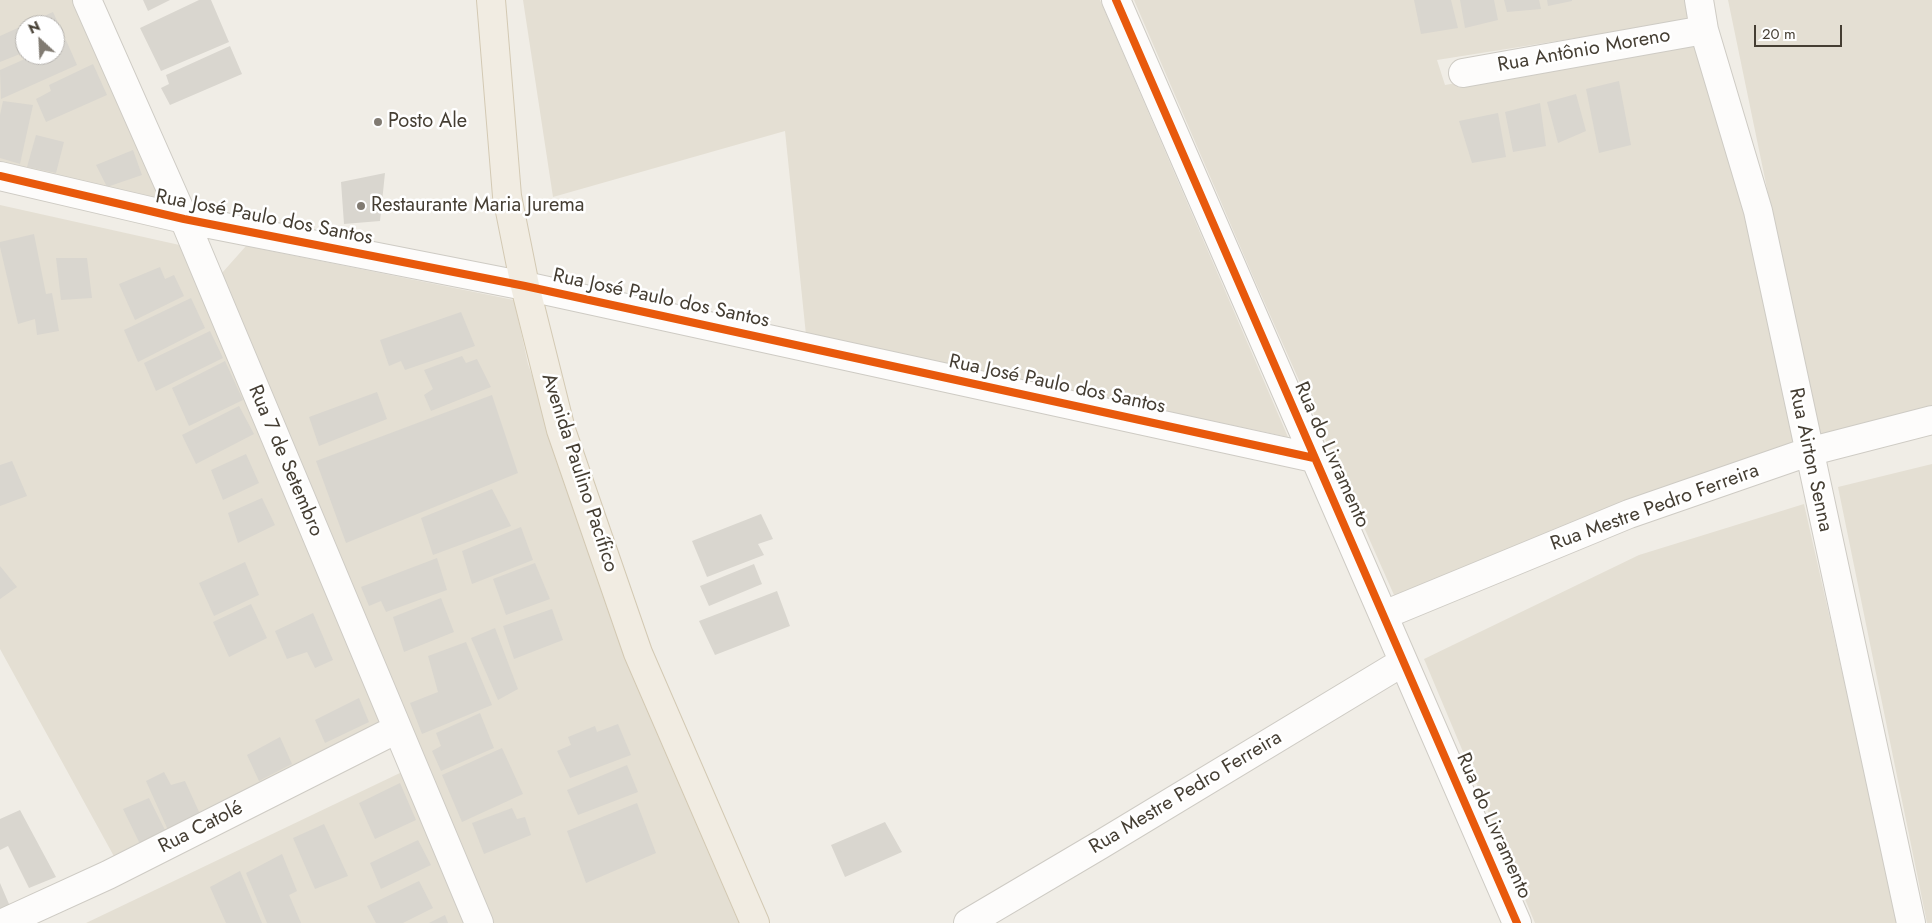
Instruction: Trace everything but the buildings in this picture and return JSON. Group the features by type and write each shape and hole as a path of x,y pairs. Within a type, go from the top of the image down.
{"main road":[{"name":"Avenida Paulino Pacífico","path":"491,0 507,196 525,286 561,430 638,654 755,923"}],"street":[{"name":"Rua 7 de Setembro","path":"87,0 184,219 479,923"},
{"name":"Rua do Livramento","path":"1116,0 1518,923"},
{"name":"Rua Airton Senna","path":"1699,0 1704,30 1758,211 1808,452 1911,923"},
{"name":"Rua Antônio Moreno","path":"1463,72 1704,30"},
{"name":"Rua José Paulo dos Santos","path":"0,176 184,219 525,286 1314,458"},
{"name":"Rua Mestre Pedro Ferreira","path":"1384,615 1629,514 1808,452 1932,420"},
{"name":"Rua Mestre Pedro Ferreira","path":"968,923 1100,846 1403,662"},
{"name":"Rua Catolé","path":"3,923 108,875 397,729"}],"shaded area":[{"path":"0,0 79,0 166,205 0,166"},
{"path":"523,0 1100,0 1288,437 806,335 785,131 553,197"},
{"path":"1134,0 1693,0 1696,19 1437,60 1445,85 1699,40 1737,169 1805,449 1398,604 1255,281"},
{"path":"1728,0 1932,0 1932,410 1819,440"},
{"path":"0,205 184,246 382,723 116,860 0,649"},
{"path":"246,246 514,300 528,364 628,649 745,923 489,923 222,273"},
{"path":"1932,464 1932,923 1927,923 1838,487"},
{"path":"1804,504 1899,923 1535,923 1424,659 1639,555"},
{"path":"402,772 467,923 86,923"}],"cycle path":[{"path":"1116,0 1517,923"},
{"path":"0,176 184,219 525,286 1314,458"}],"place":[{"name":"Posto Ale","path":"378,122"},
{"name":"Restaurante Maria Jurema","path":"361,206"}]}
